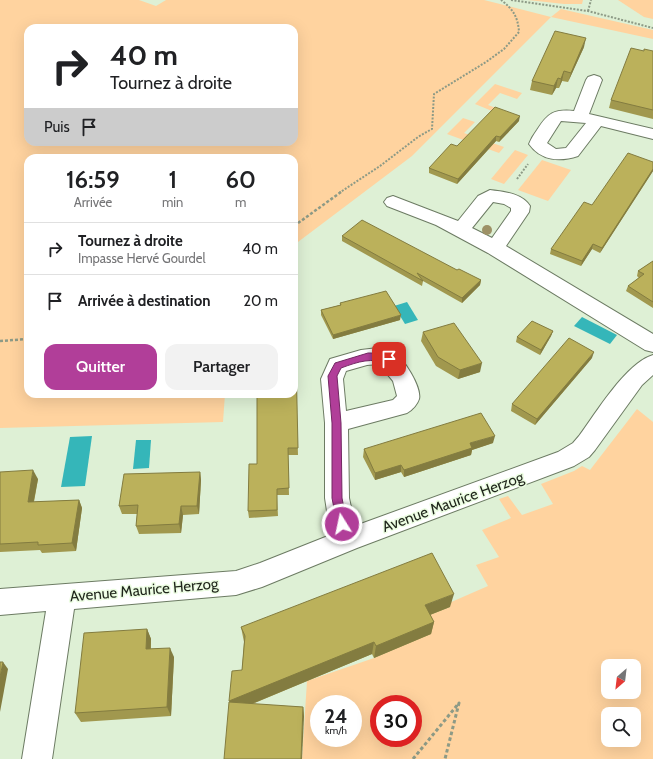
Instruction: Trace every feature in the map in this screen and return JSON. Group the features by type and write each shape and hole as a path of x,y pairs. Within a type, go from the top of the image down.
{"street":[{"path":"580,117 594,80"},
{"path":"596,120 572,152 566,154 555,154 541,148 538,144 539,140 556,117 569,114 596,120 653,134"},
{"path":"461,230 484,200 490,196 503,197 517,203 522,209 495,248"},
{"path":"393,202 461,230 495,248 653,344"},
{"name":"Avenue Maurice Herzog","path":"0,602 236,583 262,575 348,540 566,459 581,450 634,379 653,363"},
{"path":"336,423 337,498 342,524 348,540"},
{"path":"37,759 62,597"}],"path":[{"path":"298,222 305,216 381,165 422,134 432,129 434,94 486,62 504,49 519,32 519,20 516,13 501,0"},
{"path":"511,0 588,11 653,28"},
{"path":"588,11 591,0"},
{"path":"503,197 541,148"},
{"path":"0,341 24,339"},
{"path":"413,759 459,703 445,759"}],"shaded area":[{"path":"0,0 139,0 156,6 166,0 484,0 551,17 412,156 298,242 298,154 24,154 24,398 225,398 223,422 0,428"},
{"path":"528,0 583,0 582,4 564,4"},
{"path":"618,0 653,0 653,19 644,17"},
{"path":"561,9 653,30 653,39 551,17"},
{"path":"495,84 522,93 517,99 500,93 488,105 496,108 492,111 475,104"},
{"path":"463,118 475,122 464,133 504,147 499,153 447,134"},
{"path":"515,150 528,155 504,184 491,179"},
{"path":"542,160 571,170 548,201 518,190"},
{"path":"637,409 653,422 653,759 302,759 307,681 374,658 430,634 422,618 450,607 449,603 488,586 476,565 499,557 482,530 511,518 499,499 508,496 522,515 553,504 541,484 574,471 582,466 590,470"}],"water":[{"path":"407,302 418,320 405,324 394,306"},
{"path":"582,317 617,335 610,344 574,326"},
{"path":"92,436 85,486 61,487 70,437"},
{"path":"136,440 151,440 149,468 133,469"}],"building":[{"path":"555,31 586,38 571,73 564,71 561,79 558,78 554,86 532,81"},
{"path":"631,48 644,51 644,49 653,51 653,110 611,100"},
{"path":"495,107 520,116 500,137 496,136 458,179 429,168 451,144 457,146"},
{"path":"628,153 653,162 653,169 602,248 593,244 582,261 551,249 584,202 592,205"},
{"path":"362,220 457,270 459,269 481,280 462,298 417,273 423,281 342,236"},
{"path":"653,261 653,302 628,286 644,274 638,271"},
{"path":"386,291 401,315 333,335 321,310 341,305 340,303"},
{"path":"532,321 553,331 541,350 517,337"},
{"path":"454,323 482,363 460,370 438,357 423,332"},
{"path":"569,338 594,352 537,419 512,404"},
{"path":"257,398 297,398 298,448 288,448 289,488 277,489 277,510 248,511 249,464 257,464"},
{"path":"481,413 495,436 470,443 472,448 404,470 401,465 375,473 364,449"},
{"path":"33,470 28,502 79,500 72,543 38,545 38,542 0,544 0,472"},
{"path":"200,472 197,506 181,506 179,524 136,526 138,505 119,506 124,474"},
{"path":"432,553 454,594 425,605 434,622 376,646 374,642 229,701 232,671 242,670 245,636 241,627"},
{"path":"147,629 146,649 170,648 167,707 75,713 84,633"},
{"path":"0,662 3,662 0,677"},
{"path":"229,702 303,707 301,759 224,759"}],"route":[{"path":"342,524 337,498 336,423 332,376 338,365 368,356 389,359"}]}
